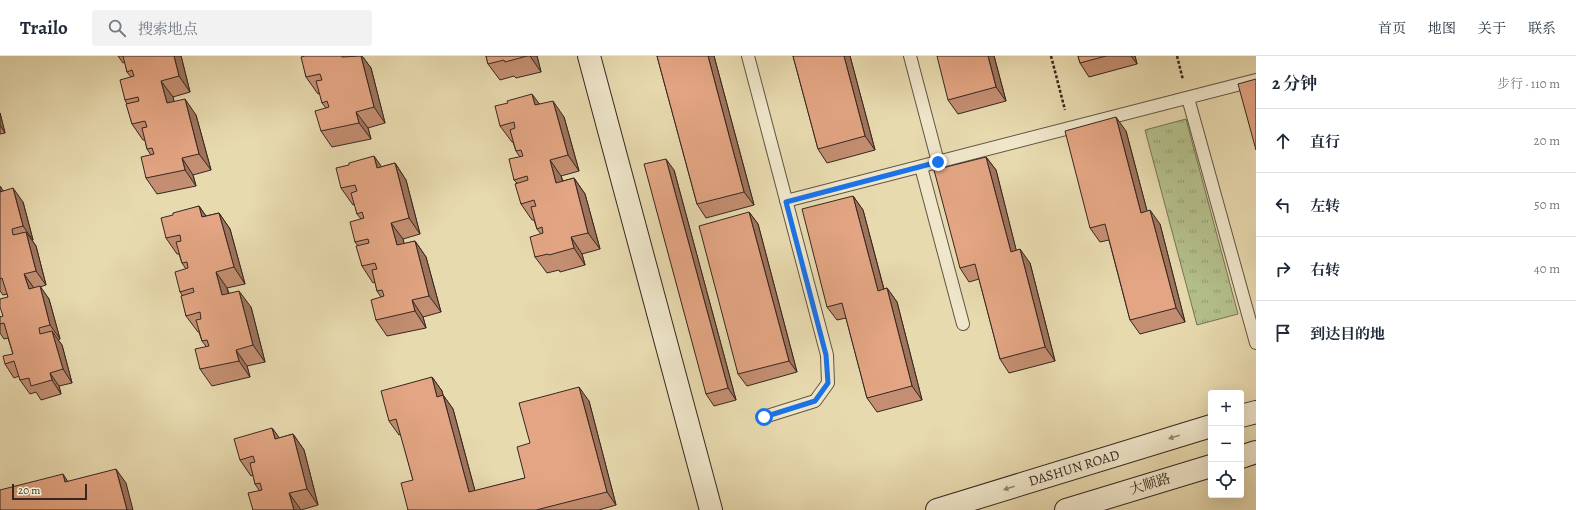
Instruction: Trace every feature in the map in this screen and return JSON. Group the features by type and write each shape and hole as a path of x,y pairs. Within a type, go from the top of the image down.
{"street":[{"path":"589,56 711,510"},
{"path":"1244,415 1256,412"},
{"name":"DASHUN ROAD","path":"937,510 1208,427"},
{"path":"1244,455 1256,452"},
{"name":"大顺路","path":"1066,510 1208,467"}],"lane":[{"path":"748,56 826,355 828,383 815,401 764,417"},
{"path":"910,56 938,162"},
{"path":"786,202 1256,80"},
{"path":"1188,98 1256,343"},
{"path":"920,167 963,324"}],"path":[{"path":"1051,56 1070,128"},
{"path":"1177,56 1188,98"}],"green space":[{"path":"1186,119 1238,314 1197,325 1145,130"}],"building":[{"path":"123,56 174,56 179,76 161,81 167,103 185,99 199,154 182,158 185,170 146,178 141,157 154,154 152,148 147,149 142,128 147,127 145,121 132,124 126,104 139,101 138,97 125,100 120,80 134,76 132,70 127,72"},
{"path":"361,56 374,107 356,112 359,123 321,131 315,111 329,107 327,101 322,103 316,81 322,80 320,74 306,77 301,57"},
{"path":"486,56 527,56 505,62 504,60 488,64"},
{"path":"657,56 708,56 744,192 697,204"},
{"path":"793,56 844,56 865,136 818,149"},
{"path":"937,56 988,56 996,87 948,100"},
{"path":"1078,56 1106,56 1080,63"},
{"path":"1256,79 1256,150 1238,84"},
{"path":"532,94 535,105 553,101 568,155 550,160 556,183 574,178 588,233 571,237 574,248 535,257 530,237 543,233 542,227 537,229 531,207 536,206 534,200 521,204 515,184 528,180 527,176 514,180 509,159 523,156 521,150 516,151 510,130 515,128 514,122 500,126 495,106"},
{"path":"1116,117 1141,213 1150,210 1176,308 1130,320 1105,224 1090,228 1065,131"},
{"path":"374,156 377,168 395,163 409,218 391,223 397,245 415,241 429,296 412,300 415,311 376,320 371,300 384,296 382,290 377,291 372,270 377,269 375,263 362,266 356,246 369,243 368,239 355,242 350,222 364,218 362,212 357,214 351,193 357,191 355,185 341,188 336,168"},
{"path":"986,157 1011,252 1020,249 1045,347 1000,359 975,264 960,268 934,170"},
{"path":"666,159 728,388 706,394 644,164"},
{"path":"13,188 23,226 12,229 13,235 26,232 36,271 24,274 29,289 40,286 50,325 39,328 40,334 52,331 63,369 50,373 52,380 31,386 29,378 20,380 14,361 5,364 3,356 13,354 4,323 0,324 0,317 3,316 0,307 0,299 8,297 2,278 0,279 0,192"},
{"path":"853,196 878,291 887,288 912,386 867,398 842,303 827,307 802,209"},
{"path":"199,206 202,217 219,213 234,267 216,272 222,295 239,291 253,345 236,350 239,361 200,369 195,349 209,346 207,340 202,341 196,320 201,319 200,312 186,316 181,296 194,292 193,288 180,292 175,272 188,268 187,262 182,263 176,242 181,241 180,235 166,238 161,218"},
{"path":"749,212 789,361 738,374 699,226"},
{"path":"432,377 437,397 443,395 469,492 525,478 517,447 530,443 519,403 579,387 607,492 536,510 408,510 401,483 413,480 396,419 389,421 381,391"},
{"path":"272,428 275,439 293,434 307,489 289,493 294,510 253,510 248,493 262,490 260,483 255,484 250,463 255,462 253,456 240,460 234,439"},
{"path":"116,469 127,510 0,510 0,490 63,474 65,482"}],"route":[{"path":"764,417 815,401 828,383 826,355 786,202 938,162"}]}
